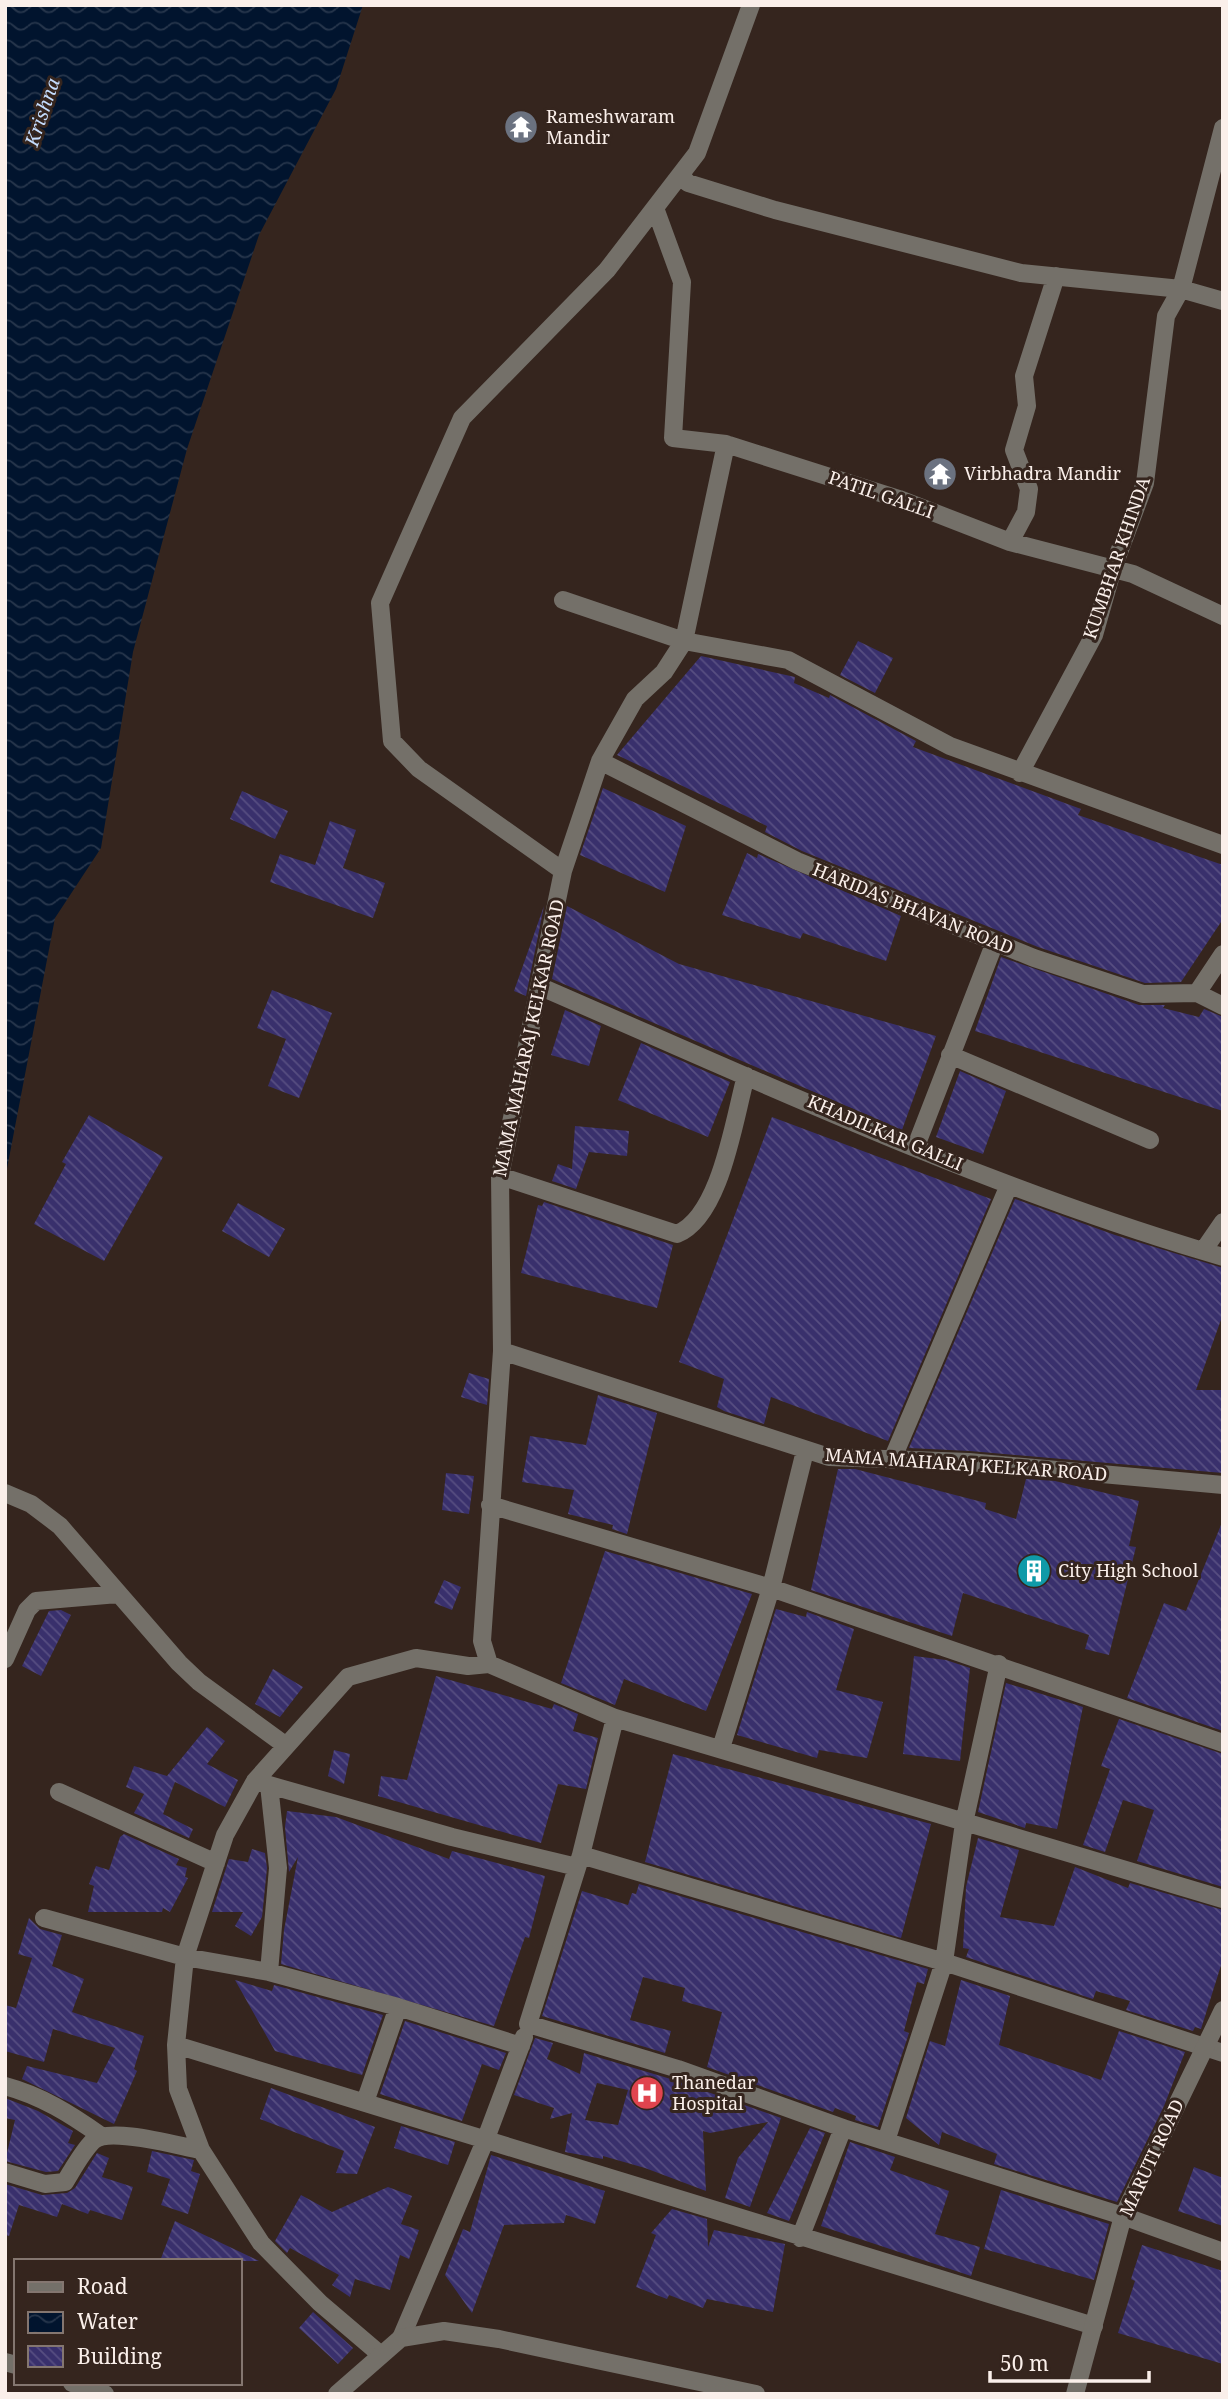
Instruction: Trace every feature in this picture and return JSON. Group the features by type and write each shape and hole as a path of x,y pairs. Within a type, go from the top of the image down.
{"street":[{"path":"563,871 419,769 392,741 380,603 462,418 607,270 697,153 751,5"},
{"name":"KUMBHAR KHINDA","path":"1020,773 1094,635 1113,569 1145,483 1154,404 1162,370 1166,316 1181,289 1223,128"},
{"path":"680,175 688,183 775,210 1021,272 1181,289 1223,301"},
{"name":"PATIL GALLI","path":"655,208 682,282 673,438 726,444 899,499 1010,542 1133,574 1223,616"},
{"path":"1010,542 1026,512 1029,489 1014,450 1027,406 1024,376 1056,276"},
{"path":"684,641 726,444"},
{"path":"563,600 684,641 788,660 950,746 1223,845"},
{"name":"MAMA MAHARAJ KELKAR ROAD","path":"684,641 664,672 635,699 600,761 563,871 500,1176 502,1351 805,1451 839,1459 969,1462 1223,1485"},
{"name":"HARIDAS BHAVAN ROAD","path":"600,761 797,861 995,942 1143,994 1197,993"},
{"path":"916,1146 995,942"},
{"path":"1223,954 1197,993 1223,1006"},
{"name":"KHADILKAR GALLI","path":"541,987 1009,1185 1223,1257"},
{"path":"950,1055 1150,1140"},
{"path":"500,1176 677,1234 689,1229 700,1217 716,1186 746,1076"},
{"path":"892,1460 1009,1185"},
{"path":"1203,1251 1223,1222"},
{"path":"489,1664 482,1641 502,1351"},
{"path":"721,1748 771,1588 805,1451"},
{"path":"5,1493 31,1504 60,1526 118,1594 200,1682 285,1745"},
{"path":"490,1505 771,1588 1223,1743"},
{"path":"5,1659 27,1610 36,1601 118,1594"},
{"path":"381,2355 320,2303 261,2243 201,2150 178,2090 176,2045 185,1958 226,1835 285,1745 348,1677 416,1658 468,1666 489,1664 615,1718 1223,1899"},
{"path":"886,2141 944,1962 964,1824 999,1664"},
{"path":"337,2394 401,2338 485,2141 521,2046 579,1861 615,1718"},
{"path":"262,1783 452,1837 579,1861 944,1962 1214,2049"},
{"path":"262,1783 278,1868 269,1972"},
{"path":"59,1792 216,1863"},
{"path":"44,1918 185,1958 269,1972 398,2007 521,2046"},
{"path":"365,2102 398,2007"},
{"name":"MARUTI ROAD","path":"1075,2394 1123,2216 1214,2049 1223,2010"},
{"path":"528,2024 678,2069 843,2128 1123,2216 1223,2252"},
{"path":"176,2045 1094,2326"},
{"path":"5,2087 31,2093 61,2108 100,2135"},
{"path":"800,2238 843,2128"},
{"path":"5,2172 54,2185 65,2182 92,2142 100,2135 116,2134 201,2150"},
{"path":"401,2338 444,2331 499,2339 757,2394"},
{"path":"78,2385 105,2394"}],"water":[{"name":"Krishna","path":"5,5 363,5 336,89 259,235 187,449 133,652 101,848 55,918 5,1179"}],"building":[{"path":"858,641 893,658 875,693 840,675"},
{"path":"701,656 795,677 794,683 829,698 830,695 916,741 913,747 1081,809 1078,815 1223,865 1223,919 1181,982 1145,983 1038,947 802,851 765,832 767,826 617,755"},
{"path":"603,788 686,826 665,892 580,855"},
{"path":"242,791 288,811 275,839 230,819"},
{"path":"330,821 356,830 343,868 385,883 373,918 270,882 280,854 315,865"},
{"path":"747,853 757,858 758,854 901,916 886,961 803,933 800,939 722,915"},
{"path":"544,906 526,996 514,991"},
{"path":"567,906 679,964 936,1036 902,1130 552,979"},
{"path":"1001,957 1139,1005 1165,1005 1163,1008 1199,1017 1204,1009 1223,1017 1223,1111 975,1031"},
{"path":"272,990 332,1013 299,1098 268,1086 286,1039 257,1028"},
{"path":"565,1010 601,1026 589,1066 551,1055"},
{"path":"641,1043 730,1082 708,1137 618,1100"},
{"path":"960,1071 1006,1091 983,1154 936,1137"},
{"path":"89,1115 163,1157 104,1261 34,1224 66,1164 62,1162"},
{"path":"772,1117 991,1199 888,1441 771,1397 764,1424 724,1411 717,1407 724,1379 679,1362"},
{"path":"575,1126 629,1131 627,1156 589,1152 576,1189 552,1181 558,1164 572,1169"},
{"path":"1015,1199 1115,1235 1223,1268 1223,1314 1196,1390 1223,1390 1223,1473 909,1448"},
{"path":"544,1202 673,1245 657,1308 521,1273 538,1205 542,1206"},
{"path":"238,1203 285,1229 269,1257 222,1231"},
{"path":"469,1373 489,1379 487,1405 461,1397"},
{"path":"598,1395 657,1413 627,1534 612,1529 613,1525 568,1514 574,1490 522,1482 530,1436 586,1445"},
{"path":"838,1469 855,1469 986,1503 985,1509 1016,1519 1026,1479 1055,1481 1139,1501 1129,1546 1136,1547 1109,1655 1085,1649 1089,1635 963,1593 952,1636 811,1590"},
{"path":"446,1473 474,1476 469,1514 442,1510"},
{"path":"1223,1520 1223,1731 1127,1698 1164,1603 1186,1611"},
{"path":"605,1551 752,1594 706,1711 624,1679 615,1705 561,1683"},
{"path":"444,1580 461,1587 452,1610 434,1603"},
{"path":"776,1609 806,1617 807,1612 854,1629 836,1690 883,1702 867,1758 819,1750 817,1758 737,1735"},
{"path":"61,1610 71,1615 41,1676 22,1666 49,1611"},
{"path":"914,1656 946,1660 970,1668 960,1761 903,1754"},
{"path":"273,1669 303,1687 280,1717 255,1704"},
{"path":"436,1676 552,1709 554,1704 578,1714 573,1731 598,1738 586,1789 558,1784 541,1843 378,1796 381,1776 407,1780"},
{"path":"1006,1683 1083,1707 1057,1829 1026,1823 1025,1828 978,1812"},
{"path":"1119,1719 1223,1754 1223,1887 1137,1861 1154,1810 1123,1800 1105,1852 1083,1845 1110,1769 1101,1766"},
{"path":"207,1727 225,1741 207,1764 238,1780 225,1807 175,1782 163,1814 193,1829 189,1838 134,1813 144,1794 126,1787 134,1766 167,1776"},
{"path":"334,1750 350,1754 344,1784 328,1776"},
{"path":"673,1754 931,1824 901,1938 645,1862"},
{"path":"287,1811 336,1817 449,1859 452,1851 545,1876 529,1938 525,1937 494,2026 281,1964 284,1930 298,1857 289,1872 285,1827"},
{"path":"124,1834 179,1859 176,1865 187,1868 185,1877 188,1878 170,1912 163,1908 162,1912 88,1912 94,1886 89,1884 96,1866 109,1870 120,1837"},
{"path":"978,1838 1019,1850 1000,1917 1054,1926 1075,1867 1128,1888 1130,1883 1223,1910 1223,1959 1201,2029 1195,2027 1193,2031 1126,2010 1130,2001 1096,1991 1093,1999 966,1957 969,1949 963,1948 966,1887"},
{"path":"252,1849 265,1853 267,1868 262,1917 251,1936 235,1926 243,1912 212,1912 229,1859 248,1862"},
{"path":"639,1884 928,1969 924,1984 917,1982 904,2031 909,2033 878,2127 855,2120 856,2116 835,2108 833,2112 707,2067 722,2012 682,2001 685,1988 643,1977 630,2020 671,2031 665,2053 542,2016 582,1891 628,1905"},
{"path":"29,1918 40,1929 62,1935 52,1966 84,1979 72,2012 144,2036 134,2069 137,2071 114,2124 22,2079 27,2066 97,2083 115,2048 53,2029 44,2062 5,2051 5,2005 16,2008 32,1958 18,1954"},
{"path":"235,1980 272,1991 274,1985 383,2015 362,2075 275,2051"},
{"path":"961,1980 1010,1996 999,2045 1101,2080 1119,2031 1185,2052 1164,2106 1117,2202 994,2164 997,2154 942,2132 939,2145 906,2118 930,2041 945,2046"},
{"path":"405,2021 506,2053 499,2070 482,2064 462,2121 380,2094"},
{"path":"535,2038 553,2043 547,2059 580,2074 584,2053 674,2080 781,2118 750,2207 725,2198 738,2158 768,2122 710,2133 703,2131 706,2191 645,2168 603,2156 603,2159 565,2152 572,2113 550,2119 554,2108 514,2095","holes":["597,2083 628,2090 618,2125 585,2120"]},
{"path":"271,2088 375,2127 357,2174 336,2173 344,2151 260,2119"},
{"path":"5,2098 38,2111 73,2131 68,2143 75,2145 58,2171 46,2172 5,2161 15,2120 5,2118"},
{"path":"401,2126 455,2142 448,2165 394,2148"},
{"path":"810,2128 825,2133 789,2221 767,2213"},
{"path":"850,2142 895,2157 890,2170 949,2191 935,2234 980,2247 971,2276 821,2226"},
{"path":"152,2151 194,2160 191,2171 200,2174 188,2214 161,2205 170,2179 147,2172"},
{"path":"97,2153 109,2158 102,2177 133,2187 122,2220 90,2210 88,2214 62,2204 57,2217 19,2205 9,2236 5,2235 5,2184 42,2195 67,2193 75,2188"},
{"path":"491,2155 605,2191 595,2224 566,2215 564,2223 504,2225 472,2313 445,2275 463,2229 470,2232"},
{"path":"1194,2167 1223,2178 1223,2226 1178,2211"},
{"path":"388,2187 412,2196 401,2224 419,2230 409,2259 400,2255 390,2290 355,2279 350,2297 332,2285 339,2275 290,2248 287,2253 275,2241 301,2195 332,2212"},
{"path":"1001,2190 1109,2224 1094,2280 984,2249"},
{"path":"672,2209 707,2219 708,2247 714,2230 785,2244 773,2312 707,2299 703,2308 669,2295 667,2299 636,2287 656,2235 651,2233"},
{"path":"175,2221 259,2261 242,2259 161,2259"},
{"path":"1142,2245 1223,2271 1223,2364 1118,2333 1135,2281 1131,2279"},
{"path":"313,2312 353,2348 338,2364 299,2328"}],"place":[{"name":"Rameshwaram Mandir","path":"521,127"},
{"name":"Virbhadra Mandir","path":"940,474"},
{"name":"City High School","path":"1034,1571"},
{"name":"Thanedar Hospital","path":"647,2093"}]}
